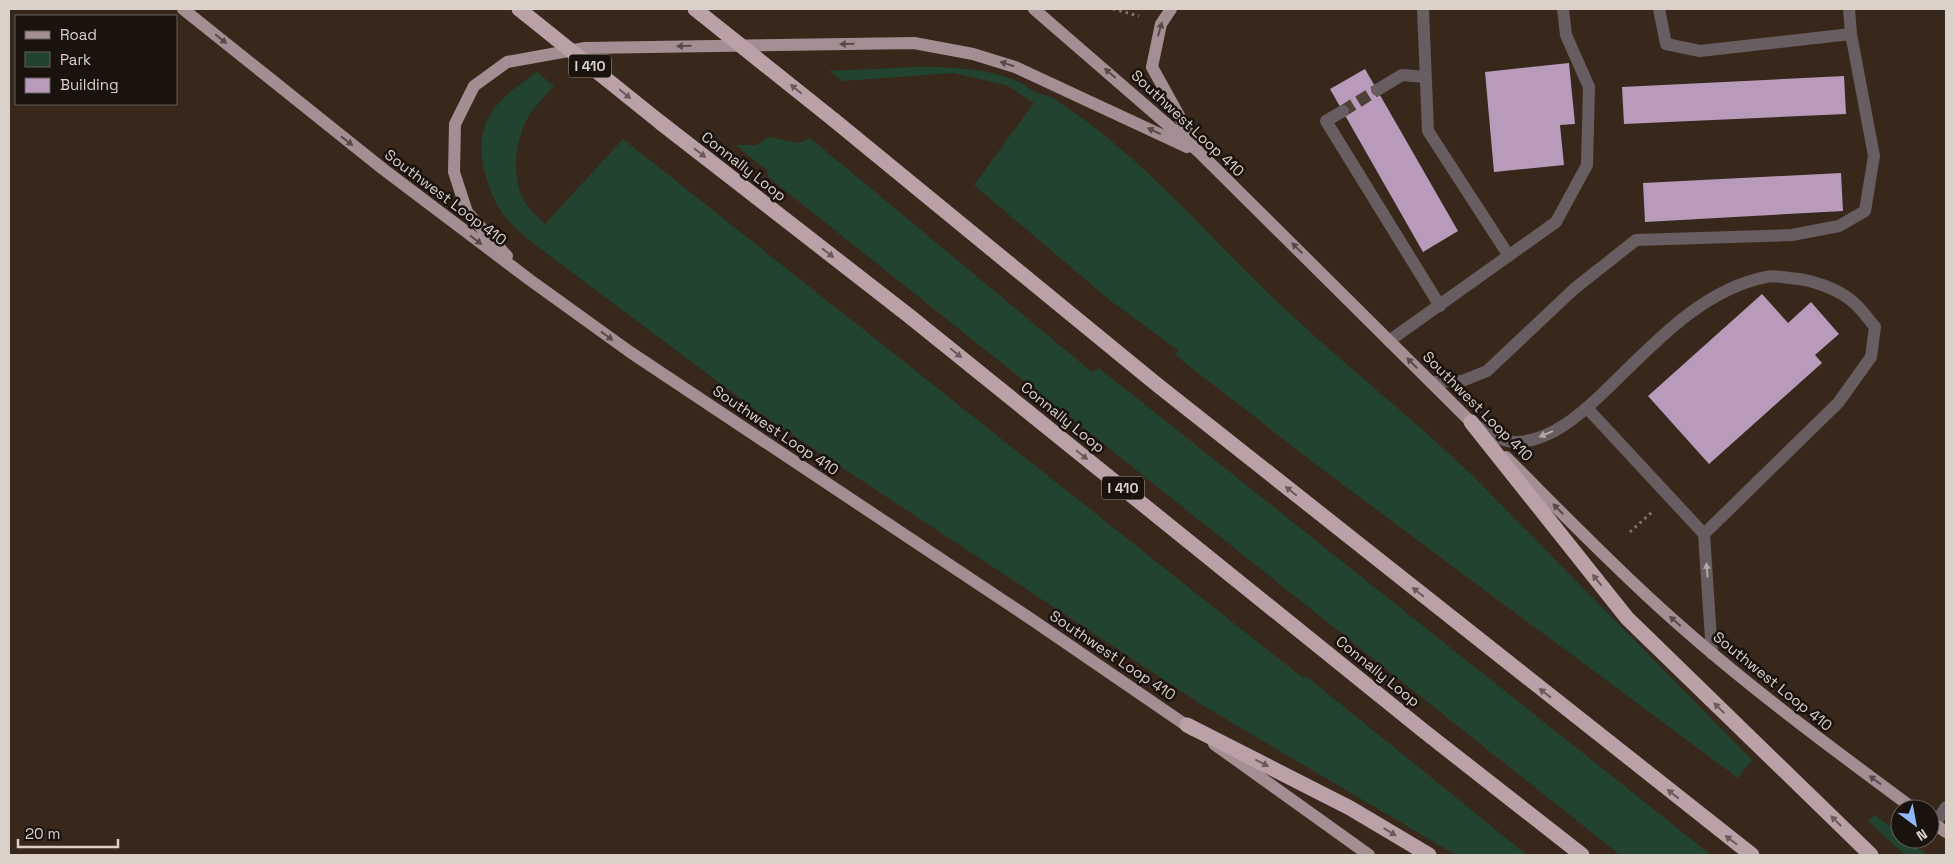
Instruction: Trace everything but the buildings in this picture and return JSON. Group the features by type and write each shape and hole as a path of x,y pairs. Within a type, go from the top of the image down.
{"highway":[{"name":"Connally Loop","path":"518,9 915,321 1425,732 1582,855"},
{"path":"695,9 834,120 1162,389 1752,855"},
{"path":"1471,422 1628,618 1871,855"},
{"path":"1187,725 1350,808 1429,855"}],"main road":[{"name":"Southwest Loop 410","path":"183,9 383,169 530,280 630,352 1187,725 1369,855"},
{"name":"Southwest Loop 410","path":"1034,9 1198,152 1596,547 1712,654 1778,707 1901,799"},
{"path":"1171,9 1161,24 1152,67 1198,152"},
{"path":"530,280 466,212 454,172 455,124 474,86 507,62 585,48 914,43 973,54 1015,67 1198,152"}],"street":[{"path":"1423,9 1428,131 1509,256"},
{"path":"1389,341 1556,222 1587,165 1589,87 1566,35 1563,9"},
{"path":"1659,9 1666,44 1700,52 1851,34"},
{"path":"1431,382 1462,381 1487,370 1574,289 1636,240 1792,235 1840,226 1865,210 1874,156 1851,34 1849,9"},
{"path":"1377,90 1402,75 1425,77"},
{"path":"1343,111 1326,121 1440,306"},
{"path":"1471,422 1490,434 1515,442 1535,438 1554,431 1587,408 1685,316 1733,288 1768,276 1802,279 1829,288 1852,301 1875,327 1871,357 1838,403 1704,534"},
{"path":"1587,408 1704,534 1712,654"}],"path":[{"path":"1113,9 1144,18"}],"green space":[{"path":"917,67 981,71 1017,81 1037,93 1052,98 1084,119 1112,141 1165,190 1292,316 1476,479 1752,760 1738,778 1323,470 1175,355 1178,350 1112,302 974,185 1034,103 1006,85 953,73 843,81 829,71"},
{"path":"537,72 554,86 527,119 519,139 516,173 521,195 526,204 545,224 623,139 1303,678 1306,676 1527,855 1456,855 1202,705 761,414 530,241 503,214 492,195 482,160 481,148 485,126 494,109 507,95"},
{"path":"769,137 799,143 810,138 1092,372 1099,368 1711,855 1620,855 768,177 767,170 735,145 756,145"},
{"path":"1875,815 1890,826 1890,841 1868,821"},
{"path":"1898,849 1919,849 1927,855 1905,855"}],"tunnel":[{"path":"1343,111 1377,90"}]}
